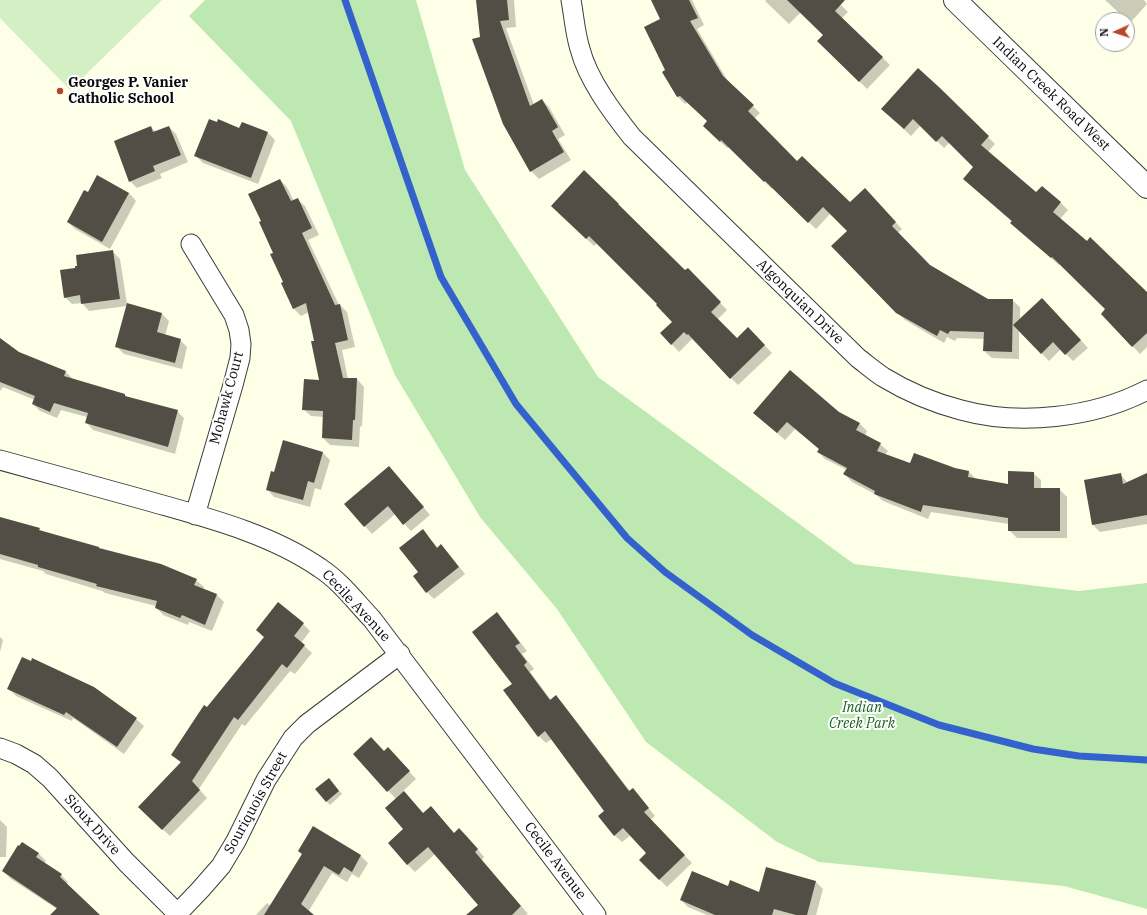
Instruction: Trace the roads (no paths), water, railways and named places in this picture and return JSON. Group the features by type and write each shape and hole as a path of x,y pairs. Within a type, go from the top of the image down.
{"street":[{"name":"Algonquian Drive","path":"572,0 580,50 589,71 611,110 632,137 858,358 882,376 917,394 960,410 983,415 1004,417 1039,418 1076,414 1115,404 1147,390"},
{"name":"Indian Creek Road West","path":"955,0 1147,187"},
{"name":"Mohawk Court","path":"191,244 234,316 240,330 241,344 240,358 233,385 195,515"},
{"name":"Cecile Avenue","path":"0,460 195,515 263,538 298,554 321,568 372,618 596,915"},
{"name":"Souriquois Street","path":"176,914 221,866 236,841 266,780 293,738 307,724 400,654"},
{"name":"Sioux Drive","path":"0,748 16,754 34,764 50,778 126,862 176,914"}],"waterway":[{"path":"345,0 441,277 516,404 627,538 665,572 752,635 834,683 939,725 1033,749 1079,756 1147,760"}],"place":[{"name":"Georges P. Vanier Catholic School","path":"60,91"}],"park label":[{"name":"Indian Creek Park","path":"862,716"}]}
